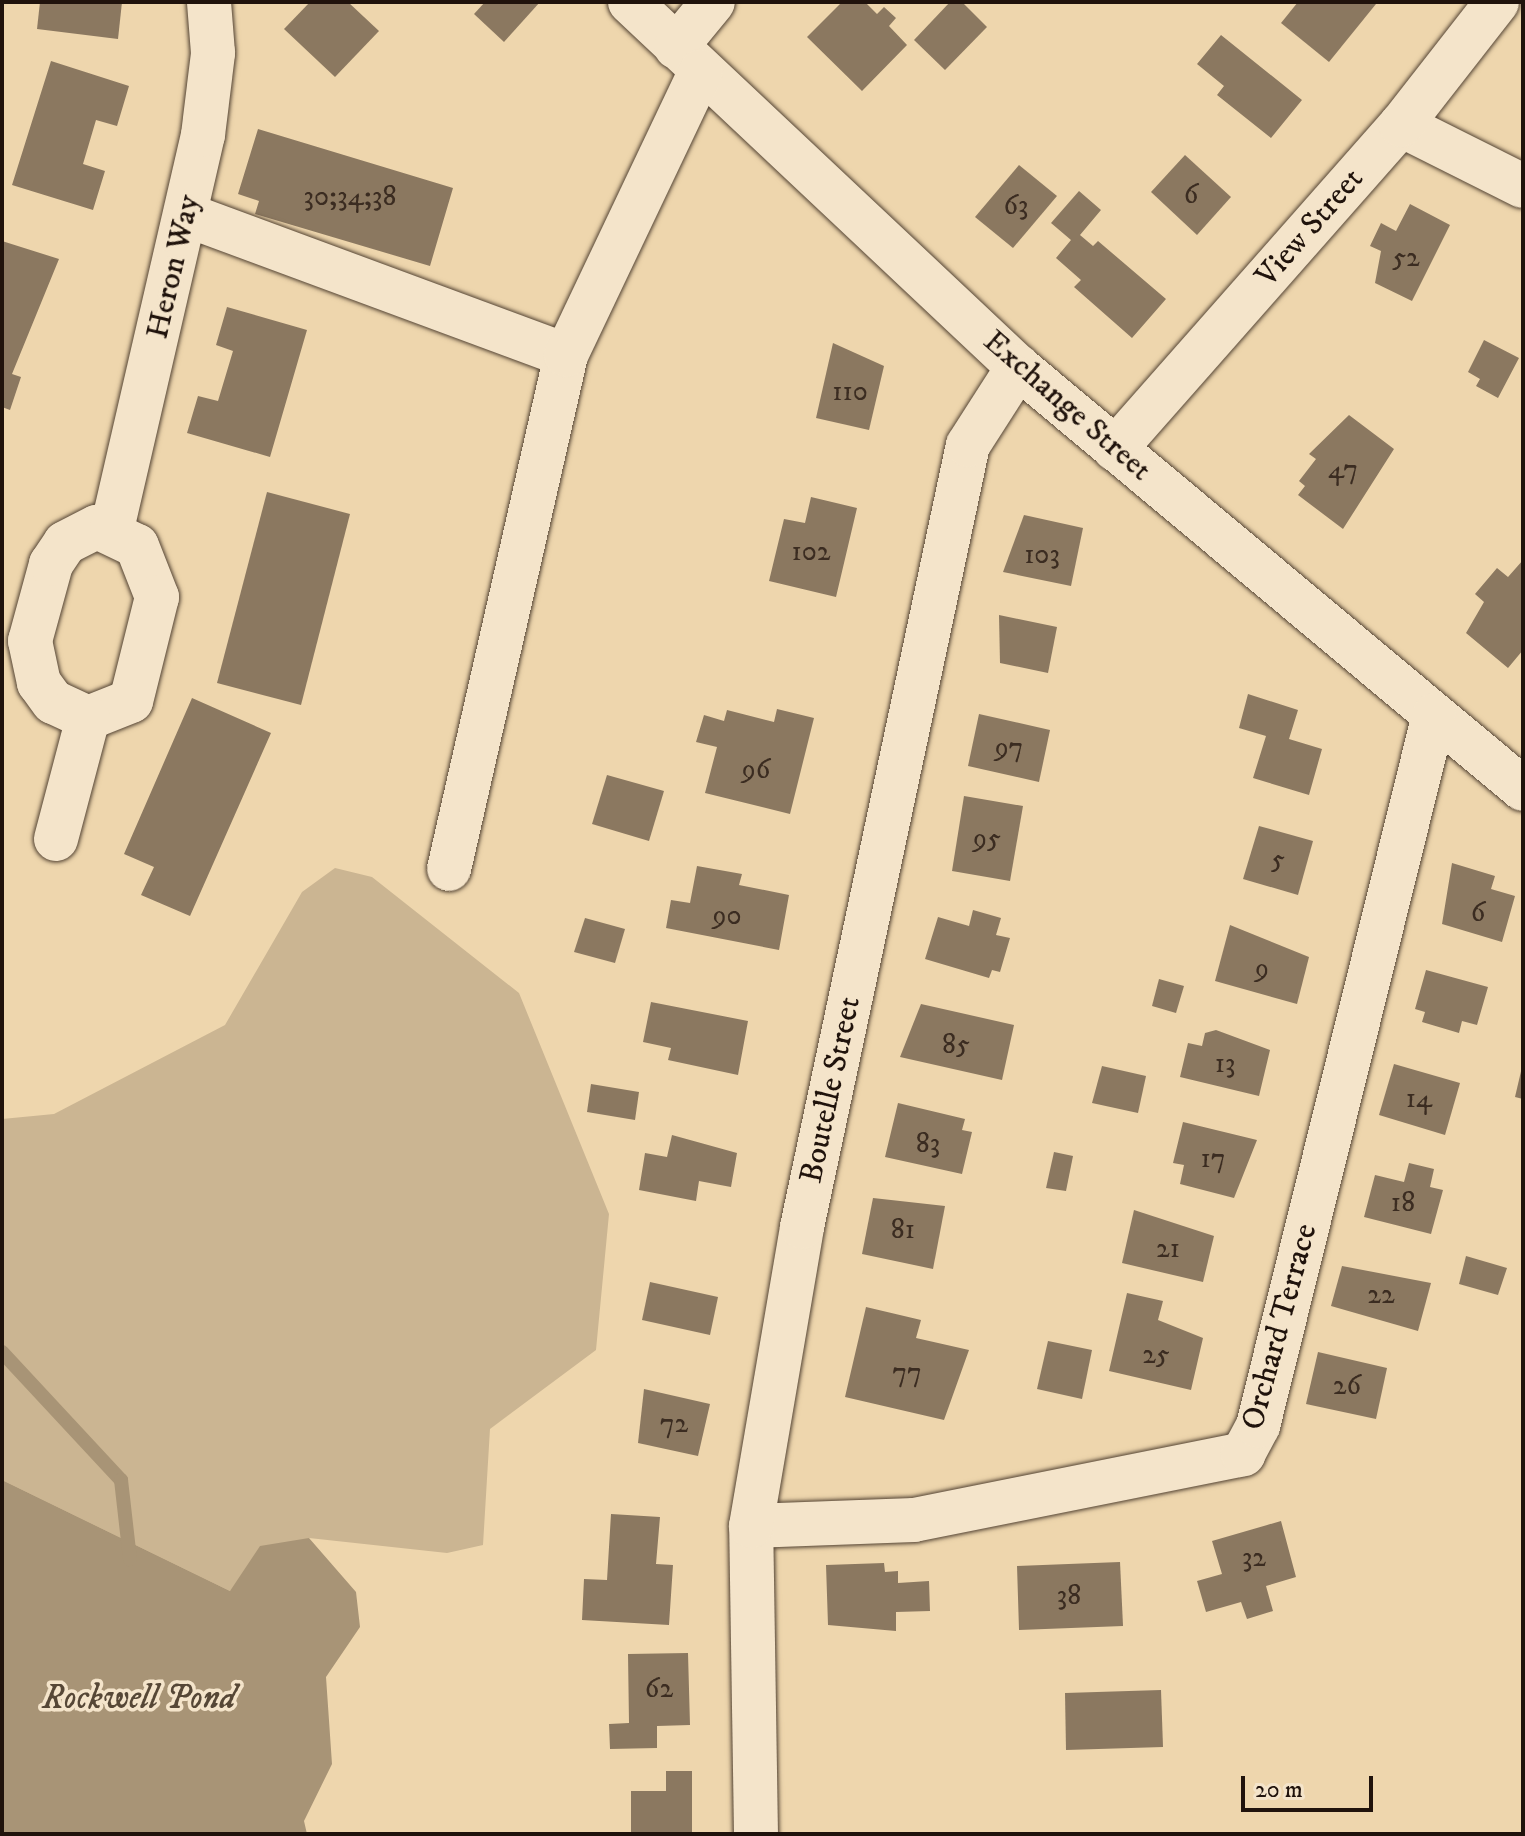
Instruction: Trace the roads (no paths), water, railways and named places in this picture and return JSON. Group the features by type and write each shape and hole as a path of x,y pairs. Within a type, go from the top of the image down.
{"street":[{"name":"Heron Way","path":"112,529 187,215 213,53 209,2"},
{"name":"Exchange Street","path":"630,2 1018,367 1523,789"},
{"path":"449,869 566,355 713,2"},
{"name":"View Street","path":"1115,449 1401,125 1497,2"},
{"path":"1401,125 1523,186"},
{"path":"187,215 566,355"},
{"name":"Boutelle Street","path":"756,1834 751,1526 802,1227 968,445 1018,367"},
{"path":"112,529 147,560 157,597 131,701 88,718 53,702 39,683 30,641 51,564 65,543 88,530 112,529"},
{"name":"Orchard Terrace","path":"751,1526 914,1520 1243,1454 1258,1426 1434,715"},
{"path":"56,839 88,718"}],"water":[{"name":"Rockwell Pond","path":"2,1480 230,1591 260,1546 309,1538 356,1592 360,1627 326,1677 332,1764 304,1821 307,1834 2,1834"}],"waterway":[{"path":"2,1352 121,1480 130,1559"}]}
